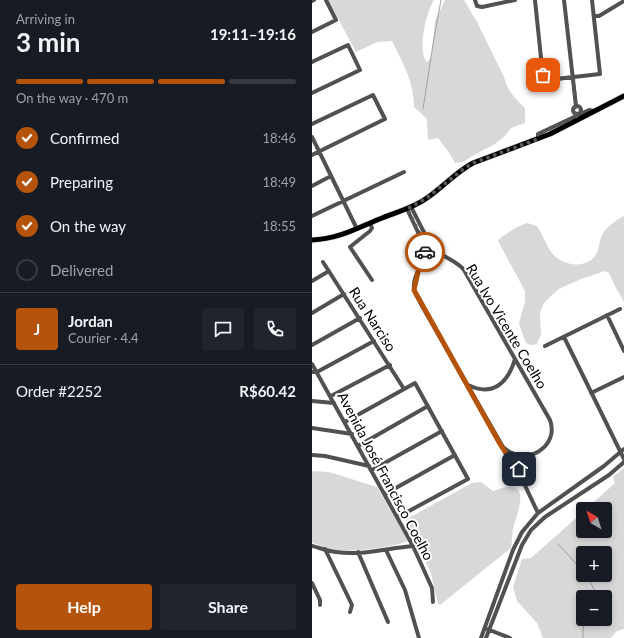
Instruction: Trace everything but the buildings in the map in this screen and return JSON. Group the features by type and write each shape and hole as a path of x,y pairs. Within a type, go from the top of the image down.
{"main road":[{"path":"312,240 334,238 409,208 427,198 468,166 538,139 624,96"}],"street":[{"path":"312,32 336,20 326,0"},
{"path":"475,0 478,6 482,7 515,0"},
{"path":"535,0 543,75 545,79 549,80 600,74 592,0"},
{"path":"564,0 576,106 581,108 579,115"},
{"path":"594,16 599,16 624,1"},
{"path":"312,62 348,45 360,70 312,93"},
{"path":"312,124 373,95 385,119 312,155"},
{"path":"538,139 538,134 589,110 594,112"},
{"path":"312,137 357,229"},
{"path":"312,216 404,172"},
{"path":"312,186 331,176"},
{"path":"409,208 425,244 426,251 418,272 414,290 520,475 538,513"},
{"name":"Rua Ivo Vicente Coelho","path":"409,208 433,247 441,254 458,264 464,270 546,414 552,428 550,437 545,446 536,453 523,456"},
{"path":"370,223 372,228 370,231 350,247 372,280"},
{"path":"426,251 433,247"},
{"name":"Rua Narciso","path":"323,262 404,389"},
{"path":"312,281 329,271"},
{"path":"312,313 344,294"},
{"path":"545,346 620,309"},
{"path":"607,315 624,351"},
{"path":"312,345 360,318"},
{"path":"564,337 622,451 624,459"},
{"path":"312,372 317,372 374,342"},
{"path":"468,385 481,389 498,386 508,377 515,359"},
{"name":"Avenida José Francisco Coelho","path":"312,364 413,546 432,588 433,602"},
{"path":"331,396 390,365"},
{"path":"592,393 624,377"},
{"path":"345,422 415,383 442,431 468,479 398,517"},
{"path":"312,401 334,403"},
{"path":"358,446 428,406"},
{"path":"312,428 352,434"},
{"path":"372,470 442,431"},
{"path":"503,447 514,455 523,456 520,462 520,475"},
{"path":"486,638 487,629 513,550 522,532 538,513 604,466 622,451"},
{"path":"312,455 325,456 369,466"},
{"path":"385,494 455,455"},
{"path":"481,638 487,629 519,552 528,535 540,521 575,496 609,475 624,462"},
{"path":"571,489 575,490 575,496"},
{"path":"522,532 528,535"},
{"path":"312,546 337,552 358,552 413,546"},
{"path":"325,549 352,605 350,612"},
{"path":"386,550 405,590 419,638"},
{"path":"358,552 388,622"},
{"path":"312,583 320,600 320,604"},
{"path":"487,629 510,638"}],"shaded area":[{"path":"328,0 434,0 428,13 424,31 423,49 427,62 432,56 435,21 445,0 464,0 477,22 509,90 525,108 525,123 511,128 505,136 495,144 463,162 455,163 438,138 428,140 427,119 414,107 414,98 410,81 392,41 377,42 356,52"},
{"path":"624,216 624,302 609,273 605,271 581,279 559,289 544,303 540,313 541,334 537,344 530,345 526,343 519,323 525,302 525,291 498,241 500,238 517,227 527,223 537,226 550,250 556,257 567,263 580,264 591,260 595,256 603,233 612,223"},
{"path":"624,468 624,629 617,631 611,638 543,638 537,623 517,601 513,587 522,559 531,558 576,518 576,538 612,538 612,502 594,502 615,483 613,477"},
{"path":"313,471 329,472 377,487 408,541 372,549 353,550 333,549 312,543"},
{"path":"481,482 493,491 506,487 514,488 518,491 520,503 513,529 511,548 440,605 438,604 431,573 405,520 472,483"}],"waterway":[{"path":"423,109 441,0"},
{"path":"558,544 576,563"},
{"path":"590,582 594,590"},
{"path":"583,638 584,626"}],"way so far":[{"path":"425,252 425,244 407,209 420,203 468,166 479,160 538,139 538,134 579,115 574,113 573,110 576,106 573,77 548,80 543,77 543,75"}],"route":[{"path":"425,252 414,290 500,444 520,475 519,469"}]}
